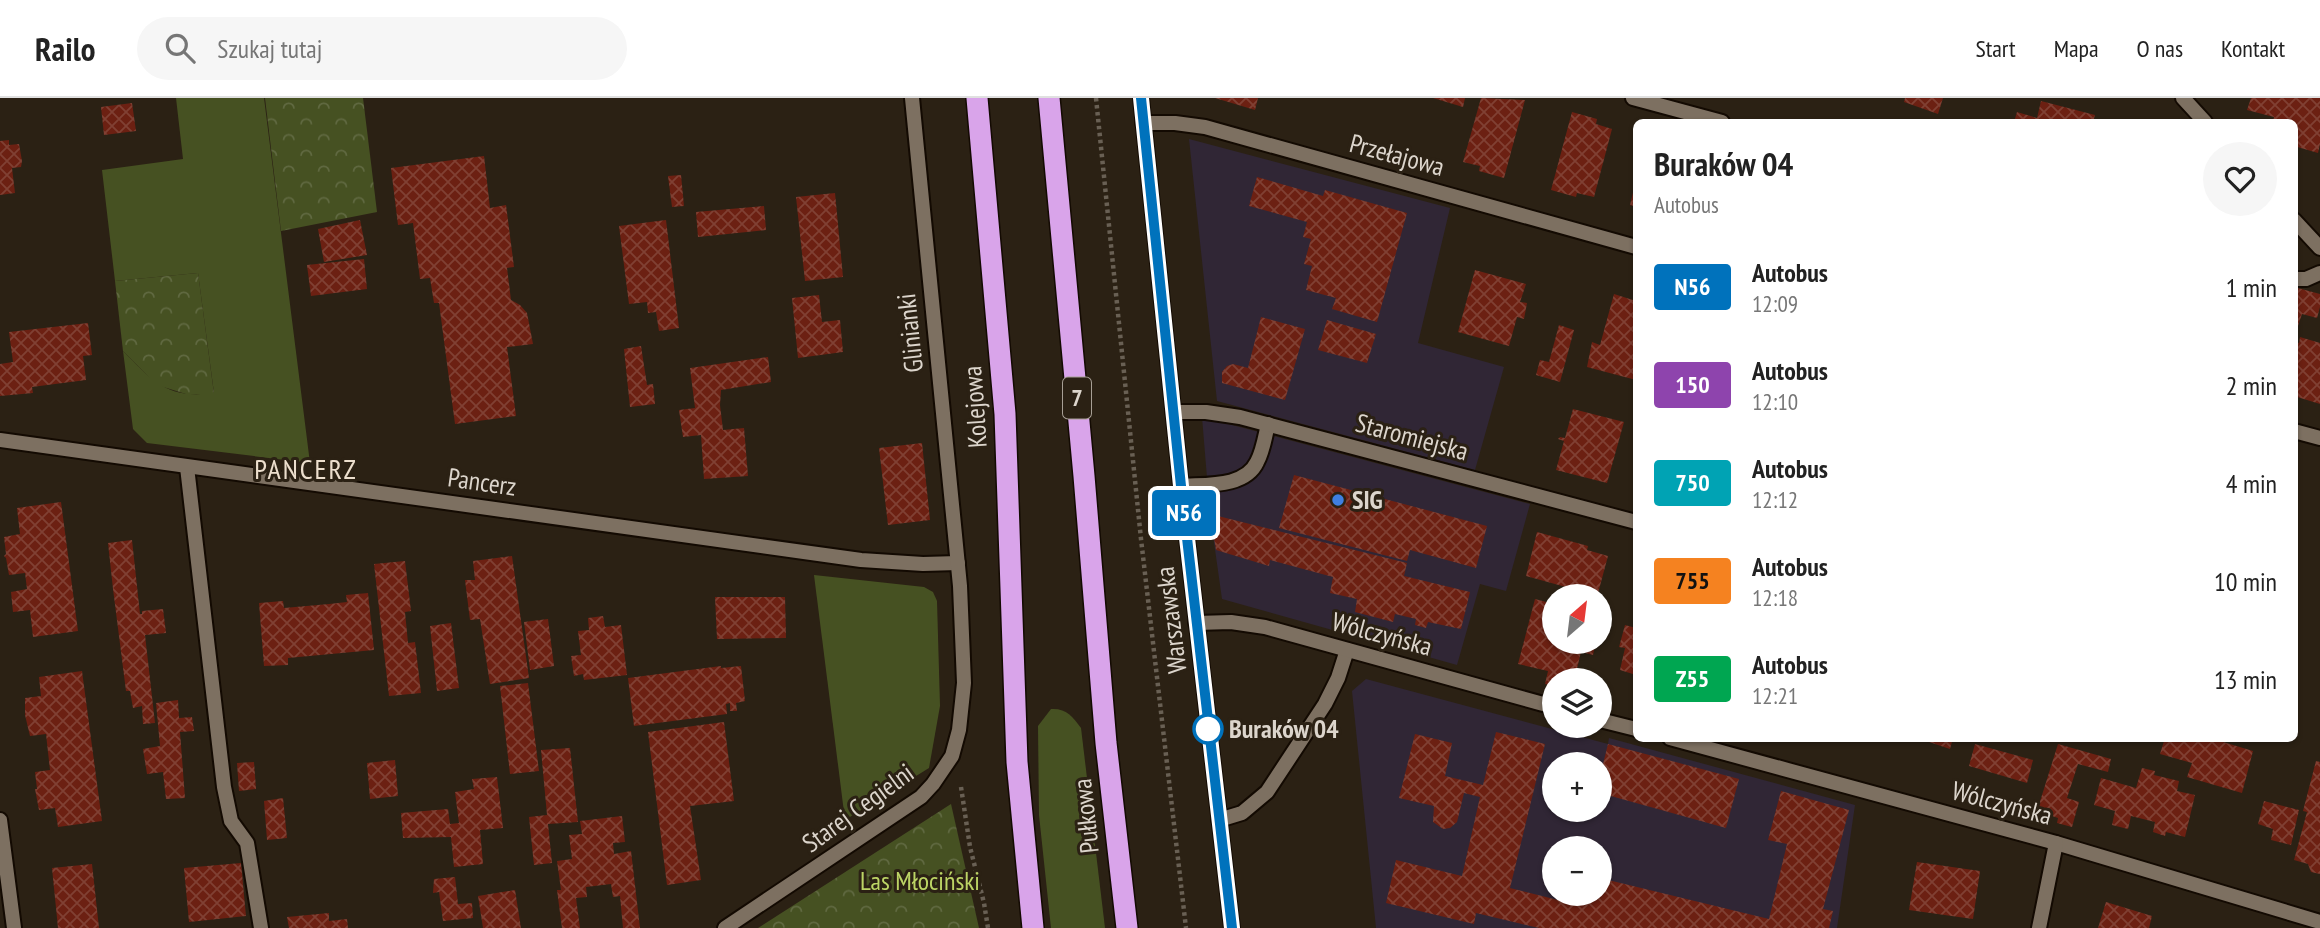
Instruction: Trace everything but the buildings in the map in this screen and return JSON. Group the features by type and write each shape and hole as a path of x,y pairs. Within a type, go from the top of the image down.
{"highway":[{"name":"Kolejowa","path":"977,98 1004,414 1020,799 1033,928"},
{"name":"Pułkowa","path":"1049,98 1102,698 1127,928"}],"street":[{"name":"Glinianki","path":"912,98 958,563"},
{"name":"Warszawska","path":"1141,98 1196,623 1232,928"},
{"path":"1633,98 1711,119"},
{"path":"2183,98 2202,119"},
{"name":"Przełajowa","path":"1143,123 1205,127 1633,246"},
{"path":"2298,224 2320,248"},
{"path":"2298,279 2306,279 2320,273"},
{"name":"Staromiejska","path":"1173,412 1224,413 1633,522"},
{"path":"1181,486 1231,481 1244,477 1257,462 1268,424"},
{"path":"2298,432 2320,438"},
{"name":"Pancerz","path":"0,440 861,560 909,564 958,563"},
{"path":"187,467 224,788 231,821 247,843 261,928"},
{"name":"Starej Cegielni","path":"725,928 921,797 952,756 961,722 964,683 958,563"},
{"name":"Wólczyńska","path":"1196,623 1248,624 1542,704"},
{"path":"1219,820 1242,813 1267,792 1332,691 1347,650"},
{"path":"1612,723 1633,728"},
{"name":"Wólczyńska","path":"1685,742 2056,843 2320,922"},
{"path":"0,820 14,928"},
{"path":"2039,928 2056,843"}],"path":[{"path":"1096,98 1141,539 1186,928"},
{"path":"952,756 962,760 964,765 961,791 970,848 988,928"}],"shaded area":[{"path":"1189,139 1450,208 1418,343 1504,367 1475,470 1217,401"},
{"path":"1202,417 1530,504 1506,591 1480,584 1457,665 1222,599 1210,514"},
{"path":"1366,679 1542,726 1542,738 1586,738 1608,744 1609,738 1855,805 1837,928 1376,928 1352,691"}],"green space":[{"path":"176,98 264,98 310,463 147,443 133,429 123,351 153,379 172,391 214,393 198,273 115,281 102,170 183,159"},
{"path":"265,98 363,98 377,212 281,231"},
{"path":"198,273 214,394 186,394 157,385 123,351 115,281"},
{"path":"814,575 924,587 933,592 937,601 940,706 929,768 845,820"},
{"path":"1051,709 1068,714 1081,728 1105,928 1051,928 1039,815 1038,726"},
{"name":"Las Młociński","path":"951,804 979,928 758,928"}],"bus line":[{"name":"N56","path":"1141,98 1181,486 1232,928"}],"place":[{"name":"SIG","path":"1338,500"},
{"name":"Buraków 04","path":"1208,729"}],"district":[{"name":"PANCERZ","path":"306,469"}]}
